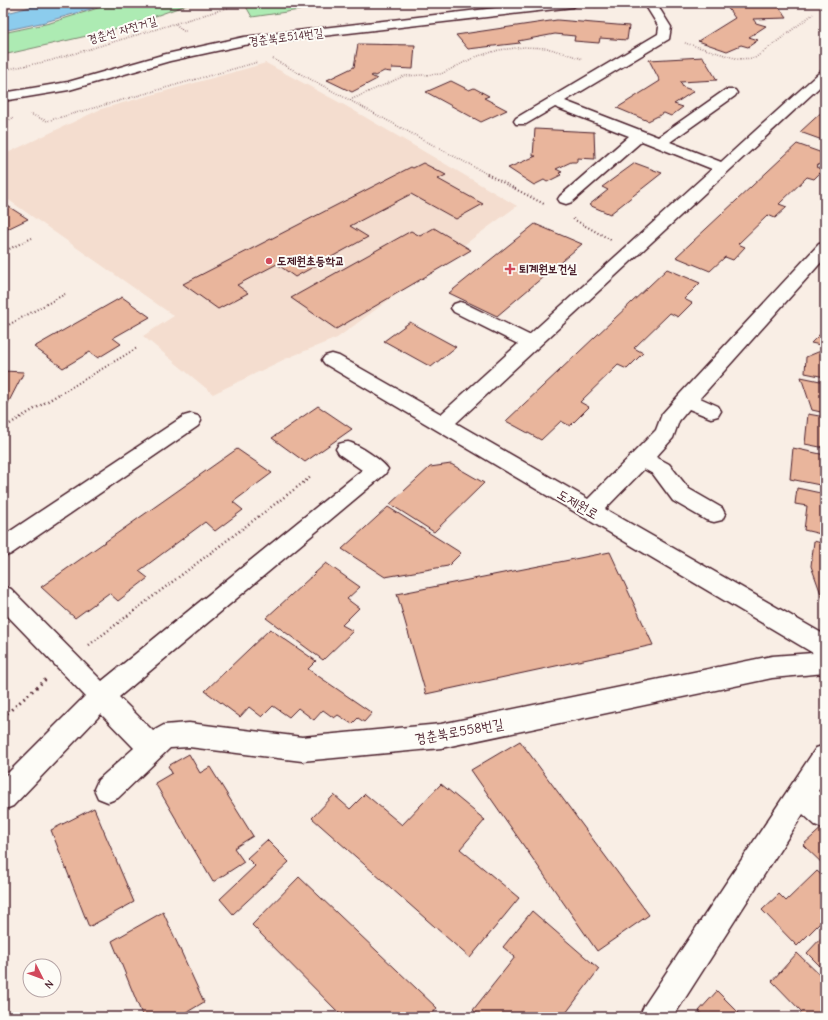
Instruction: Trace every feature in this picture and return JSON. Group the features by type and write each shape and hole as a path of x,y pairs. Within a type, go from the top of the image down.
{"street":[{"name":"경춘북로514번길","path":"3,97 68,86 167,58 244,41 573,3"},
{"path":"521,122 664,36 665,27 650,3"},
{"path":"442,425 825,75"},
{"path":"659,143 730,93"},
{"path":"555,102 723,168"},
{"path":"566,199 640,136"},
{"path":"590,511 666,433 669,419 825,248"},
{"path":"460,308 531,344"},
{"name":"도제원로","path":"332,360 818,644 825,645"},
{"path":"686,400 711,412"},
{"path":"3,548 191,421"},
{"path":"3,797 101,696 377,469 346,449"},
{"path":"641,458 662,469 681,495 714,514"},
{"path":"3,596 151,747"},
{"name":"경춘북로558번길","path":"108,789 151,747 164,737 189,735 302,749 441,736 772,667 825,662"},
{"path":"655,1017 825,757"},
{"path":"802,794 825,816"}],"path":[{"name":"경춘선 자전거길","path":"3,70 49,61 244,3"},
{"path":"664,36 721,55 738,59 755,58 813,14"},
{"path":"176,24 183,31 191,31"},
{"path":"244,41 271,58 550,207"},
{"path":"350,100 404,76 441,74 475,57 499,50 524,47 547,48 566,53 609,69"},
{"path":"26,112 47,121 271,58"},
{"path":"570,218 632,251"},
{"path":"3,252 32,238"},
{"path":"3,328 65,294"},
{"path":"3,428 137,348"},
{"path":"3,716 14,705 68,662 312,476"}],"shaded area":[{"name":"도제원초등학교","path":"266,63 346,106 517,206 337,338 285,359 213,394 143,336 174,316 3,196 3,155 101,109"}],"green space":[{"path":"114,3 192,3 122,28 3,55 3,33 50,23"},
{"path":"244,3 296,3 300,10 252,17"}],"water":[{"path":"46,3 112,3 45,22 3,31 3,14"}],"building":[{"path":"724,3 776,3 787,18 753,19 756,23 766,26 749,37 758,40 748,47 741,45 727,51 698,41 735,18"},
{"path":"557,20 629,26 627,40 600,38 599,43 574,41 575,36 555,34 518,41 520,43 468,49 456,35"},
{"path":"358,44 415,45 413,69 392,68 391,72 384,71 375,76 373,75 371,76 377,79 352,92 327,80 354,67"},
{"path":"703,57 717,80 680,82 683,87 694,91 674,104 683,107 671,116 664,113 648,121 617,108 660,81 649,60"},
{"path":"451,81 469,90 474,88 489,96 484,98 507,110 481,122 426,92"},
{"path":"825,109 825,141 800,132"},
{"path":"535,129 594,132 595,159 577,158 577,162 571,162 556,169 562,172 559,173 561,175 547,182 544,180 534,185 508,168 536,156 533,156"},
{"path":"797,144 825,154 825,159 816,167 823,170 814,179 807,177 779,204 787,207 775,218 768,215 738,244 745,247 733,260 725,257 710,271 676,257"},
{"path":"423,163 446,175 438,179 483,204 456,219 411,194 350,226 368,237 295,277 277,264 237,285 248,293 218,309 183,284 411,167 413,168"},
{"path":"635,163 662,173 610,214 589,205 608,190 602,187"},
{"path":"3,203 28,219 3,231"},
{"path":"535,224 582,244 497,316 449,293"},
{"path":"434,228 471,250 336,329 291,298 411,231 420,236"},
{"path":"667,269 700,283 684,299 692,303 678,317 670,313 634,348 643,353 627,369 618,365 580,402 589,407 570,426 561,421 541,440 506,421"},
{"path":"122,297 150,317 113,338 121,344 98,358 90,352 63,368 34,347"},
{"path":"410,322 456,347 431,367 384,341"},
{"path":"825,329 825,346 811,343"},
{"path":"825,350 825,377 805,373 806,357"},
{"path":"3,371 24,372 3,413"},
{"path":"801,377 825,382 825,413 812,410"},
{"path":"318,406 352,429 305,462 272,438"},
{"path":"808,414 825,417 825,448 805,444"},
{"path":"793,448 825,455 825,486 790,479"},
{"path":"237,449 272,473 233,502 243,510 215,531 205,522 139,571 148,578 118,601 109,593 75,618 41,587"},
{"path":"451,464 484,483 434,532 390,504 430,467"},
{"path":"797,488 825,494 825,535 804,530 807,506 795,504"},
{"path":"388,507 461,553 448,566 385,577 342,549"},
{"path":"814,541 825,544 825,605 811,566"},
{"path":"610,552 653,645 426,694 397,594"},
{"path":"326,563 360,587 347,599 359,608 342,625 353,631 323,660 266,618"},
{"path":"270,629 316,661 308,669 372,713 364,722 358,718 352,724 338,715 334,718 323,710 314,720 298,708 289,717 273,706 262,717 249,707 240,717 205,691"},
{"path":"520,741 649,915 597,951 471,770"},
{"path":"189,754 200,773 210,767 253,836 234,848 244,862 213,882 155,783 172,773 168,766"},
{"path":"441,784 485,820 460,849 519,898 470,958 312,818 334,795 350,809 365,794 402,825"},
{"path":"94,808 134,902 89,927 51,830"},
{"path":"825,825 825,866 803,845"},
{"path":"267,840 289,862 233,914 220,899 255,866 247,858"},
{"path":"817,871 825,878 825,918 797,946 762,910 779,894 786,901"},
{"path":"299,877 437,1008 430,1017 343,1017 252,925"},
{"path":"532,911 599,969 563,1017 481,1017 473,1010 515,957 503,947"},
{"path":"163,912 204,1002 179,1017 143,1017 112,941"},
{"path":"823,936 825,938 825,971 807,953"},
{"path":"797,953 825,980 825,1017 797,1017 802,1012 772,981"},
{"path":"717,991 743,1017 704,1017 699,1011"}],"place":[{"name":"도제원초등학교","path":"269,261"},
{"name":"퇴계원보건실","path":"510,269"}]}
